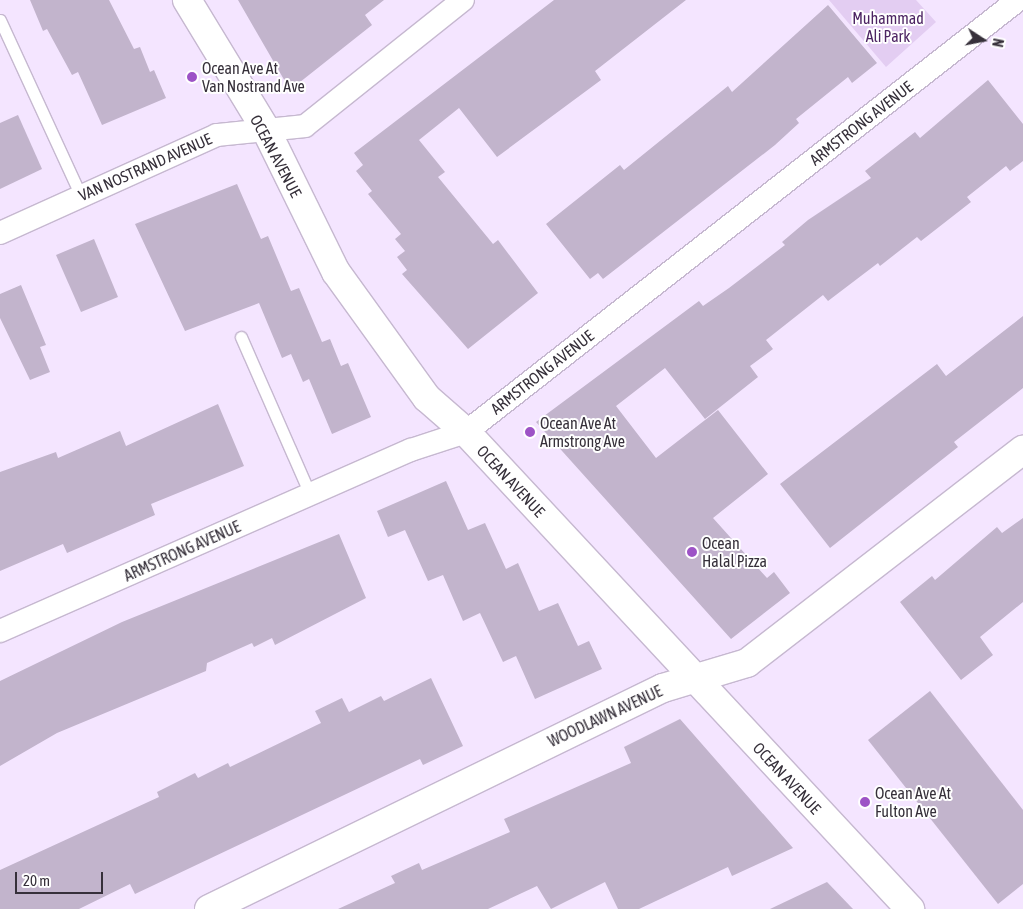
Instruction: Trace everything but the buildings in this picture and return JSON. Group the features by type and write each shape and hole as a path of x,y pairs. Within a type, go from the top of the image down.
{"street":[{"name":"OCEAN AVENUE","path":"186,0 266,130 336,272 427,398 466,432 910,909"},
{"name":"VAN NOSTRAND AVENUE","path":"0,232 217,135 305,126 463,0"},
{"name":"ARMSTRONG AVENUE","path":"0,631 411,450 466,432 1018,0"},
{"name":"WOODLAWN AVENUE","path":"209,909 663,688 747,664 1023,450"}],"lane":[{"path":"0,20 81,196"},
{"path":"241,337 310,494"}],"green space":[{"name":"Muhammad Ali Park","path":"829,0 916,0 936,22 886,67"}],"place":[{"name":"Ocean Ave At Van Nostrand Ave","path":"192,77"},
{"name":"Ocean Ave At Armstrong Ave","path":"530,432"},
{"name":"Ocean Halal Pizza","path":"692,552"},
{"name":"Ocean Ave At Fulton Ave","path":"865,802"}]}
